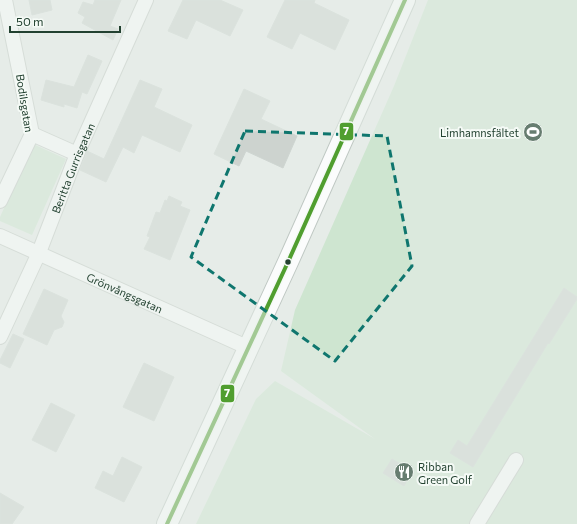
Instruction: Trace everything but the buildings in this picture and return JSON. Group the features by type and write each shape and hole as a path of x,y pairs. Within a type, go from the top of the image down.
{"main road":[{"path":"167,524 249,348 405,0"}],"street":[{"name":"Bodilsgatan","path":"0,201 32,134 5,0"},
{"name":"Beritta Gurrisgatan","path":"0,336 38,255 77,154 146,0"},
{"path":"32,134 77,154"},
{"name":"Grönvångsgatan","path":"0,236 38,255 249,348"},
{"path":"477,524 516,460"}],"highlighted area":[{"path":"245,131 387,136 412,266 335,361 191,257"}],"green space":[{"path":"428,0 577,0 577,524 196,524 256,399 275,381 375,439 281,371 295,310 394,86"},
{"path":"33,144 66,159 32,235 0,221 0,217"}],"transit line":[{"name":"7","path":"167,524 288,262 405,0"}],"place":[{"name":"Limhamnsfältet","path":"533,132"},
{"name":"Ribban Green Golf","path":"404,472"}]}
